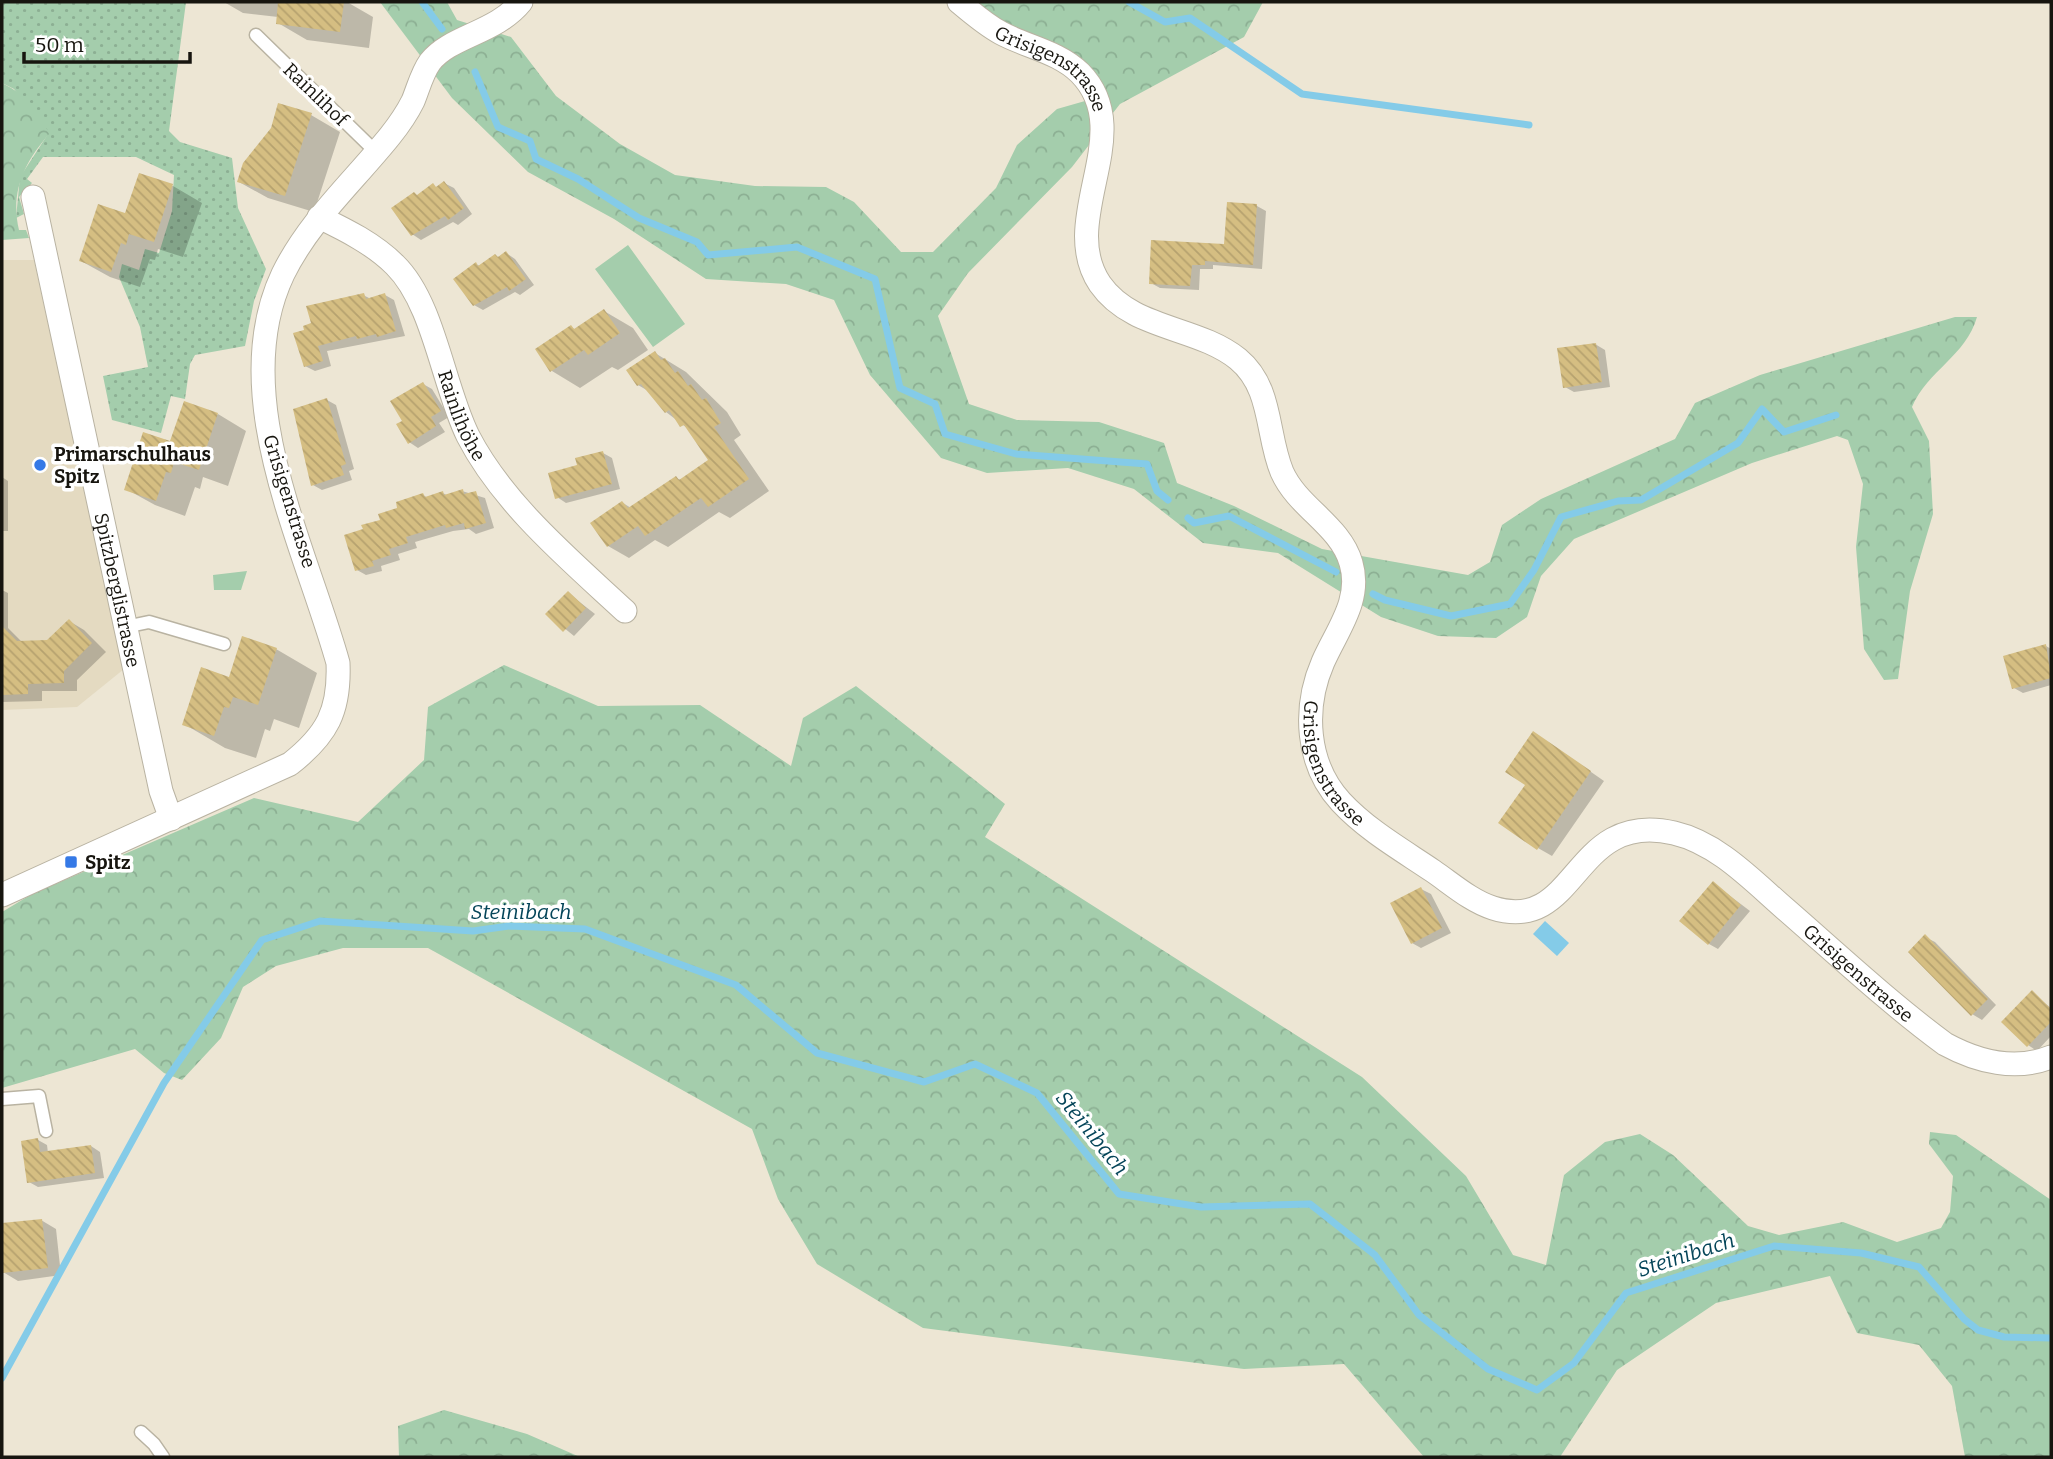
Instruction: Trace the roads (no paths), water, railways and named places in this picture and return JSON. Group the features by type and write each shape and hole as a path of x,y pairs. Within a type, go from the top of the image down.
{"street":[{"name":"Grisigenstrasse","path":"2,895 290,764 318,740 333,712 338,663 273,458 264,410 262,363 266,326 283,274 319,217 376,152 411,104 429,63 443,51 490,29 513,12 521,2"},
{"name":"Grisigenstrasse","path":"959,2 1004,35 1062,60 1089,85 1099,108 1102,132 1086,233 1094,274 1110,296 1130,311 1207,341 1246,367 1264,397 1279,462 1288,483 1345,548 1353,569 1353,596 1317,678 1310,718 1316,761 1327,783 1345,806 1368,827 1469,896 1490,907 1514,912 1548,902 1590,856 1612,838 1646,831 1684,836 1730,862 1945,1044 1973,1057 2000,1063 2029,1064 2051,1057"},
{"name":"Spitzberglistrasse","path":"33,197 161,790 171,819"},
{"name":"Rainlihöhe","path":"319,217 357,236 394,264 408,279 421,302 469,436 500,484 625,611"}],"lane":[{"name":"Rainlihof","path":"256,35 376,152"},
{"path":"125,627 149,622 224,644"},
{"path":"2,1099 38,1096 46,1131"},
{"path":"141,1432 163,1457"}],"water":[{"path":"1545,921 1569,943 1557,956 1533,934"}],"waterway":[{"path":"422,2 442,29"},
{"path":"1129,2 1165,22 1190,18 1302,94 1529,125"},
{"path":"475,72 498,127 530,141 536,159 578,179 639,218 697,242 708,255 797,247 875,279 900,388 935,404 945,434 1016,454 1147,464 1157,491 1168,500"},
{"path":"1373,594 1385,600 1451,616 1510,604 1534,570 1561,517 1618,501 1641,500 1738,443 1762,409 1784,432 1836,415"},
{"path":"1188,518 1194,523 1229,516 1336,572"},
{"name":"Steinibach","path":"2,1378 164,1083 262,940 320,921 473,931 509,926 585,929 736,985 817,1053 924,1082 975,1064 1037,1093 1119,1194 1201,1207 1310,1204 1375,1255 1419,1315 1488,1369 1537,1390 1574,1363 1626,1293 1774,1246 1861,1253 1919,1267 1964,1319 1978,1330 2004,1337 2051,1338"}],"place":[{"name":"Primarschulhaus Spitz","path":"40,465"},
{"name":"Spitz","path":"71,862"}]}
